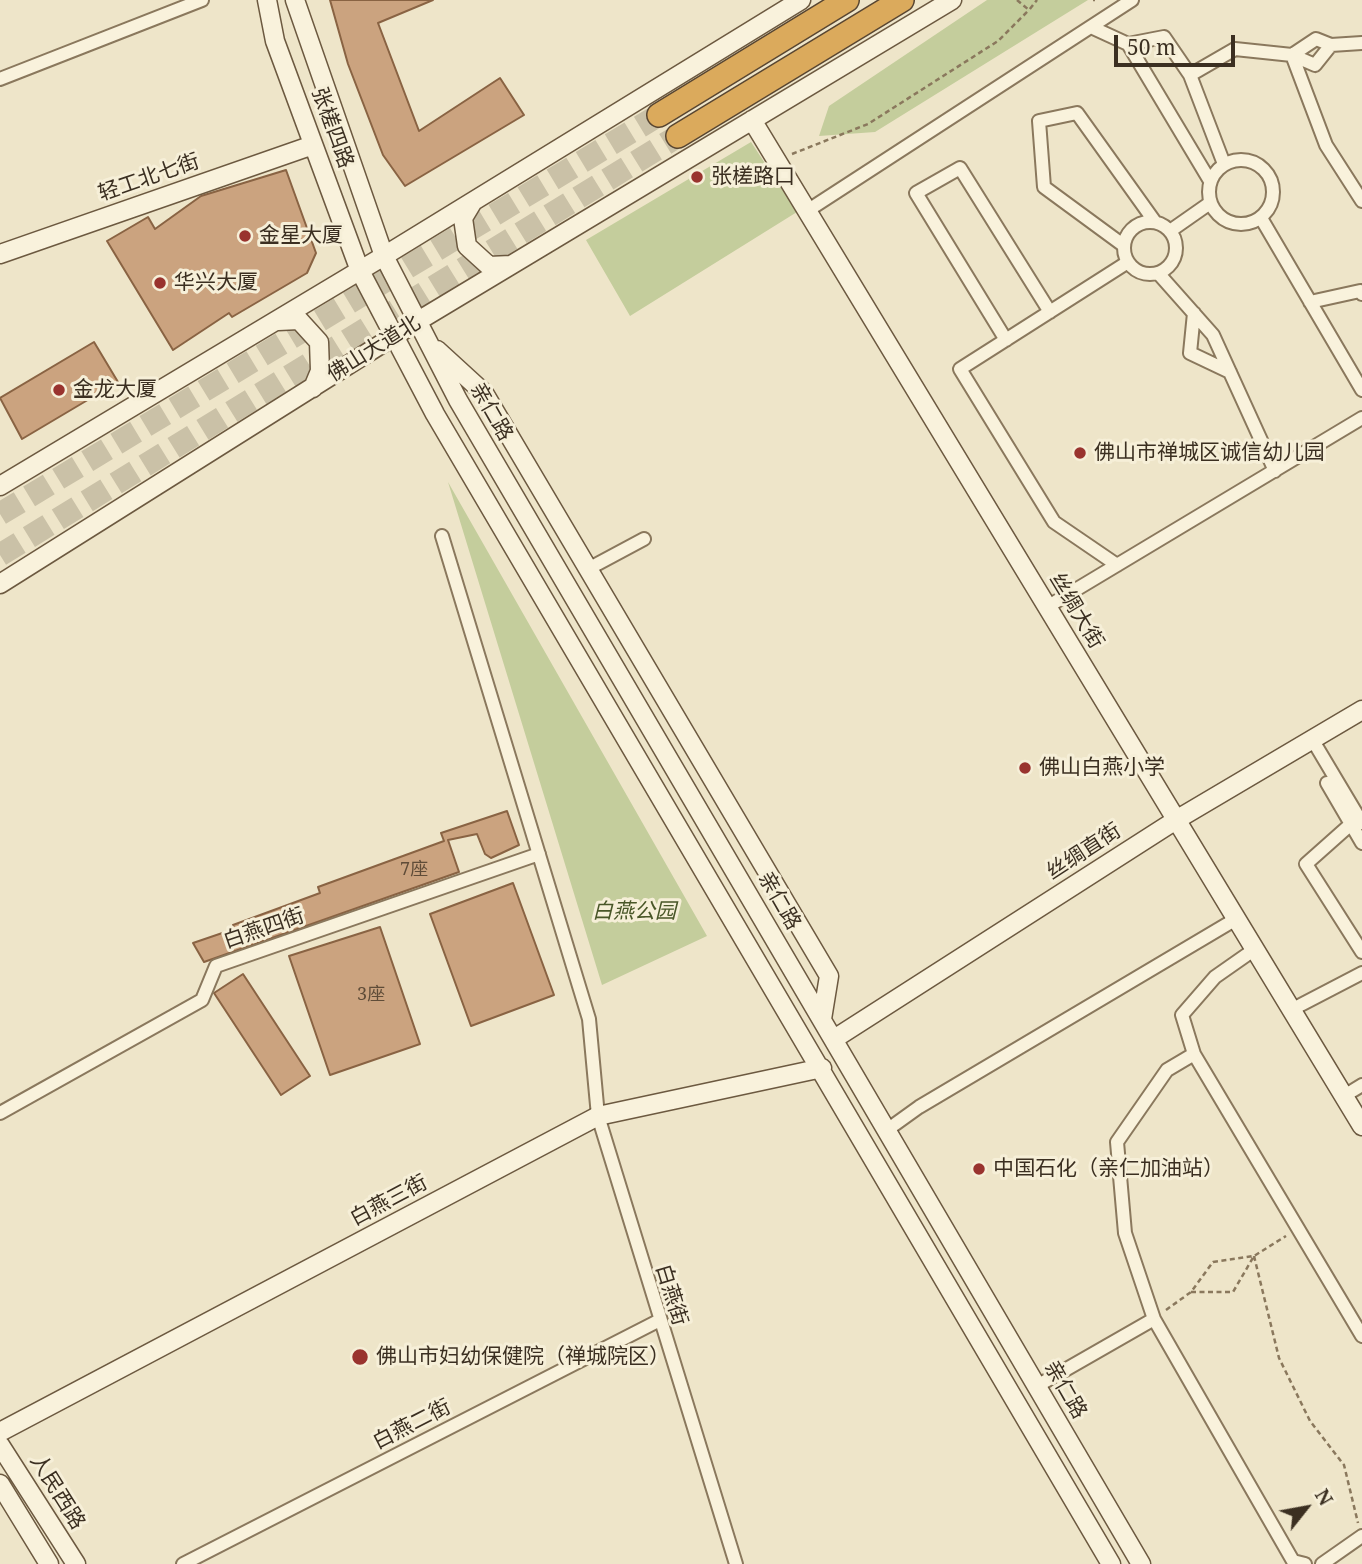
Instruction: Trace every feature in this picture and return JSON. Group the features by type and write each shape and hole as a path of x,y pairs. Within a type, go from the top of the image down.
{"highway":[{"path":"659,115 847,0"},
{"path":"678,136 902,0"}],"main road":[{"name":"张槎四路","path":"267,0 275,41 360,271"},
{"name":"张槎四路","path":"295,0 384,256"},
{"path":"0,486 278,321 801,0"},
{"name":"佛山大道北","path":"0,584 418,321 952,0"},
{"name":"丝绸大街","path":"752,120 1362,1126"},
{"name":"轻工北七街","path":"0,254 313,145"},
{"path":"472,203 463,218 467,246 489,266 513,265"},
{"name":"亲仁路","path":"384,256 458,400 1141,1564"},
{"path":"360,271 435,414 822,1068 1111,1564"},
{"path":"278,321 299,320 319,342 320,371 313,388"},
{"path":"429,343 484,393 830,976 822,1019"},
{"name":"丝绸直街","path":"834,1039 1177,820 1362,709"},
{"name":"白燕三街","path":"0,1432 598,1116 822,1068"},
{"name":"人民西路","path":"0,1444 76,1564"},
{"path":"0,1484 49,1564"}],"street":[{"path":"0,79 202,0"},
{"path":"807,211 1132,0"},
{"path":"1091,27 1128,44 1210,181 1210,203 1223,219 1232,223 1252,223 1261,218 1272,201 1274,190 1265,170 1246,160 1224,164 1210,181"},
{"path":"1128,44 1164,37 1190,75 1224,164"},
{"path":"1292,55 1316,39 1331,45 1362,43"},
{"path":"1190,75 1235,49 1292,55 1315,65 1331,45"},
{"path":"1292,55 1326,145 1362,201"},
{"path":"1124,245 1044,187 1038,121 1077,113 1155,222 1170,231 1176,246 1172,263 1158,273 1141,273 1128,262 1124,245 1130,229 1146,221 1155,222"},
{"path":"1006,340 916,193 960,168 1050,312"},
{"path":"1170,231 1210,203"},
{"path":"1261,218 1360,383"},
{"path":"1117,565 1054,522 960,369 1128,262"},
{"path":"1158,273 1213,335 1275,471"},
{"path":"1310,302 1360,290 1362,294"},
{"path":"1194,313 1190,353 1230,372"},
{"path":"1047,607 1362,418"},
{"name":"白燕街","path":"442,536 589,1019 598,1116 658,1321 736,1564"},
{"path":"588,569 644,538"},
{"path":"1312,740 1357,824 1362,843"},
{"path":"1327,783 1357,824"},
{"path":"1357,824 1306,864 1362,952"},
{"name":"白燕四街","path":"0,1113 202,1000 216,965 539,854"},
{"path":"887,1130 919,1107 1236,919"},
{"path":"1255,950 1215,977 1181,1015 1194,1054 1362,1336"},
{"path":"1291,1010 1362,973"},
{"path":"1194,1054 1167,1070 1117,1142 1125,1233 1154,1319 1293,1561 1305,1564"},
{"path":"1344,1096 1362,1085"},
{"path":"1037,1386 1154,1319"},
{"name":"白燕二街","path":"183,1564 658,1321"},
{"path":"1322,1564 1362,1537"}],"path":[{"path":"1017,0 1029,10"},
{"path":"777,160 867,124 998,41 1037,0"},
{"path":"1154,1319 1191,1292 1213,1262 1254,1256 1298,1229"},
{"path":"1191,1292 1233,1292 1254,1256"},
{"path":"1254,1256 1279,1358 1310,1421 1344,1465 1362,1537"}],"green space":[{"path":"987,0 1088,0 875,132 819,136 829,106"},
{"path":"751,142 797,212 630,316 586,240"},
{"name":"白燕公园","path":"448,482 707,936 602,985"}],"building":[{"path":"330,0 433,0 378,23 419,131 500,78 524,115 405,186 383,155 348,64"},
{"name":"金星大厦","path":"286,170 316,253 307,273 232,317 229,313 173,350 107,241 148,217 155,229 201,196"},
{"name":"金龙大厦","path":"94,342 118,382 22,439 0,398"},
{"path":"507,811 519,845 491,858 485,854 477,834 448,840 459,872 204,962 193,943 320,893 318,887 444,841 441,833"},
{"path":"513,883 554,995 471,1026 430,914"},
{"path":"380,927 420,1044 330,1075 289,956"},
{"path":"243,974 310,1076 281,1095 214,993"}],"tunnel":[{"path":"0,514 659,115"},
{"path":"0,555 678,136"}],"place":[{"name":"张槎路口","path":"697,177"},
{"name":"金星大厦","path":"245,236"},
{"name":"华兴大厦","path":"160,283"},
{"name":"金龙大厦","path":"59,390"},
{"name":"佛山市禅城区诚信幼儿园","path":"1080,453"},
{"name":"佛山白燕小学","path":"1025,768"},
{"name":"中国石化（亲仁加油站）","path":"979,1169"},
{"name":"佛山市妇幼保健院（禅城院区）","path":"360,1357"}]}
